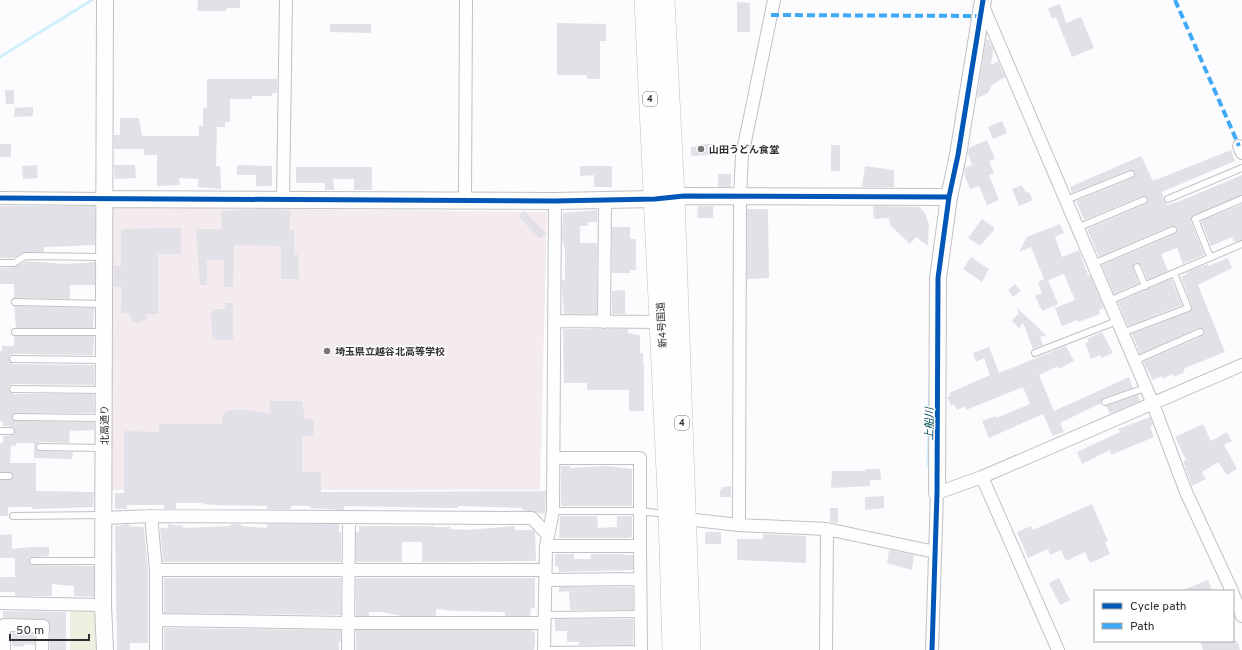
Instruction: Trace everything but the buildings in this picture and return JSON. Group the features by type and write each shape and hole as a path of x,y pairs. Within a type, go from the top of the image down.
{"highway":[{"name":"新4号国道","path":"644,0 664,198 677,517 673,650"},
{"name":"新4号国道","path":"664,0 664,198 660,322 690,650"}],"street":[{"name":"北高通り","path":"105,0 103,516 103,605 105,650"},
{"path":"283,199 286,0"},
{"path":"465,199 466,0"},
{"path":"739,525 740,196 742,156 774,0"},
{"path":"932,650 936,493 938,278 943,197 958,155 982,2"},
{"path":"982,2 1153,404 1186,492 1232,590"},
{"path":"0,198 465,199 555,201 740,196 943,197"},
{"path":"604,322 605,200"},
{"path":"544,650 546,546 547,534 553,512 555,201"},
{"path":"554,321 660,322"},
{"path":"936,493 982,477 1242,365"},
{"path":"553,458 640,458 641,649"},
{"path":"982,477 1058,650"},
{"path":"103,516 349,519 532,518 547,534"},
{"path":"151,516 156,570 156,650"},
{"path":"677,517 739,525 826,529 934,552"},
{"path":"348,650 349,519"},
{"path":"826,529 826,650"},
{"path":"546,546 640,546"},
{"path":"156,570 348,571 545,575 640,579"},
{"path":"1234,596 1242,616"},
{"path":"0,603 103,605"},
{"path":"156,620 348,623 544,619"},
{"path":"4,650 4,625 43,626 42,650"}],"lane":[{"path":"1168,199 1242,168"},
{"path":"1066,200 1131,174"},
{"path":"1210,257 1195,219 1242,199"},
{"path":"1077,228 1144,200"},
{"path":"1093,264 1173,230"},
{"path":"1109,302 1242,244"},
{"path":"0,263 14,263 25,256 104,257"},
{"path":"1137,266 1145,286"},
{"path":"1122,333 1188,308 1174,273"},
{"path":"15,302 104,304"},
{"path":"1035,353 1117,321"},
{"path":"15,332 104,332"},
{"path":"1134,361 1200,332"},
{"path":"13,359 104,360"},
{"path":"1105,402 1145,388"},
{"path":"14,389 104,390"},
{"path":"16,417 104,418"},
{"path":"0,431 10,431"},
{"path":"40,447 104,448"},
{"path":"0,476 9,476"},
{"path":"553,512 640,511 677,517"},
{"path":"13,516 103,516"},
{"path":"33,560 103,560"},
{"path":"544,619 640,614"},
{"path":"548,650 641,649"}],"shaded area":[{"name":"埼玉県立越谷北高等学校","path":"110,207 547,212 540,490 111,490"}],"green space":[{"path":"70,607 98,607 99,650 70,650"}],"waterway":[{"path":"0,57 92,0"},
{"name":"上船川","path":"928,466 930,382"}],"marked path":[{"path":"1175,0 1239,146"},
{"path":"771,15 979,16"}],"cycle path":[{"path":"932,650 937,493 938,278 949,197 958,155 983,0"},
{"path":"0,198 555,201 655,199 684,196 949,197"}],"place":[{"name":"山田うどん食堂","path":"701,149"},
{"name":"埼玉県立越谷北高等学校","path":"327,351"}]}
